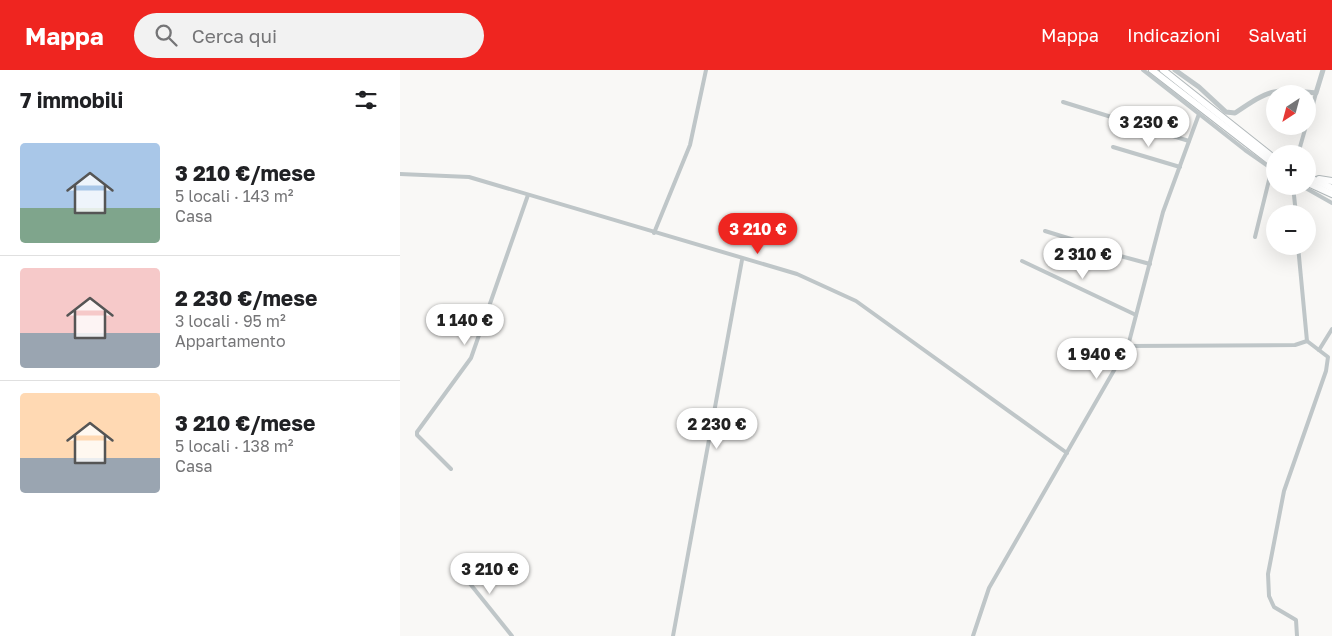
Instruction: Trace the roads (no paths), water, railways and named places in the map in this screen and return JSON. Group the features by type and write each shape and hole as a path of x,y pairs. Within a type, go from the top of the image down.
{"highway":[{"path":"1152,70 1266,162"},
{"path":"1163,70 1266,152"},
{"path":"1316,178 1332,181"},
{"path":"1316,179 1332,188"},
{"path":"1316,187 1332,194"}],"street":[{"path":"654,233 690,145 706,70"},
{"path":"1143,70 1199,114 1266,162"},
{"path":"1175,70 1199,87 1226,112 1234,113 1266,92"},
{"path":"1316,93 1323,70"},
{"path":"1062,102 1189,141"},
{"path":"973,636 989,588 1128,346 1163,212 1199,114"},
{"path":"1113,147 1180,167"},
{"path":"400,174 469,177 742,260 797,274 856,301 1067,453"},
{"path":"1316,194 1332,204"},
{"path":"451,469 417,435 417,432 471,358 528,195"},
{"path":"1255,237 1267,195"},
{"path":"1045,232 1150,264"},
{"path":"1297,636 1296,620 1274,606 1269,596 1268,574 1284,491 1328,366 1328,357 1307,340 1299,255"},
{"path":"673,636 742,260"},
{"path":"1022,261 1136,315"},
{"path":"1319,350 1332,329"},
{"path":"1128,346 1269,346 1300,344 1307,340"},
{"path":"455,565 512,636"}]}
